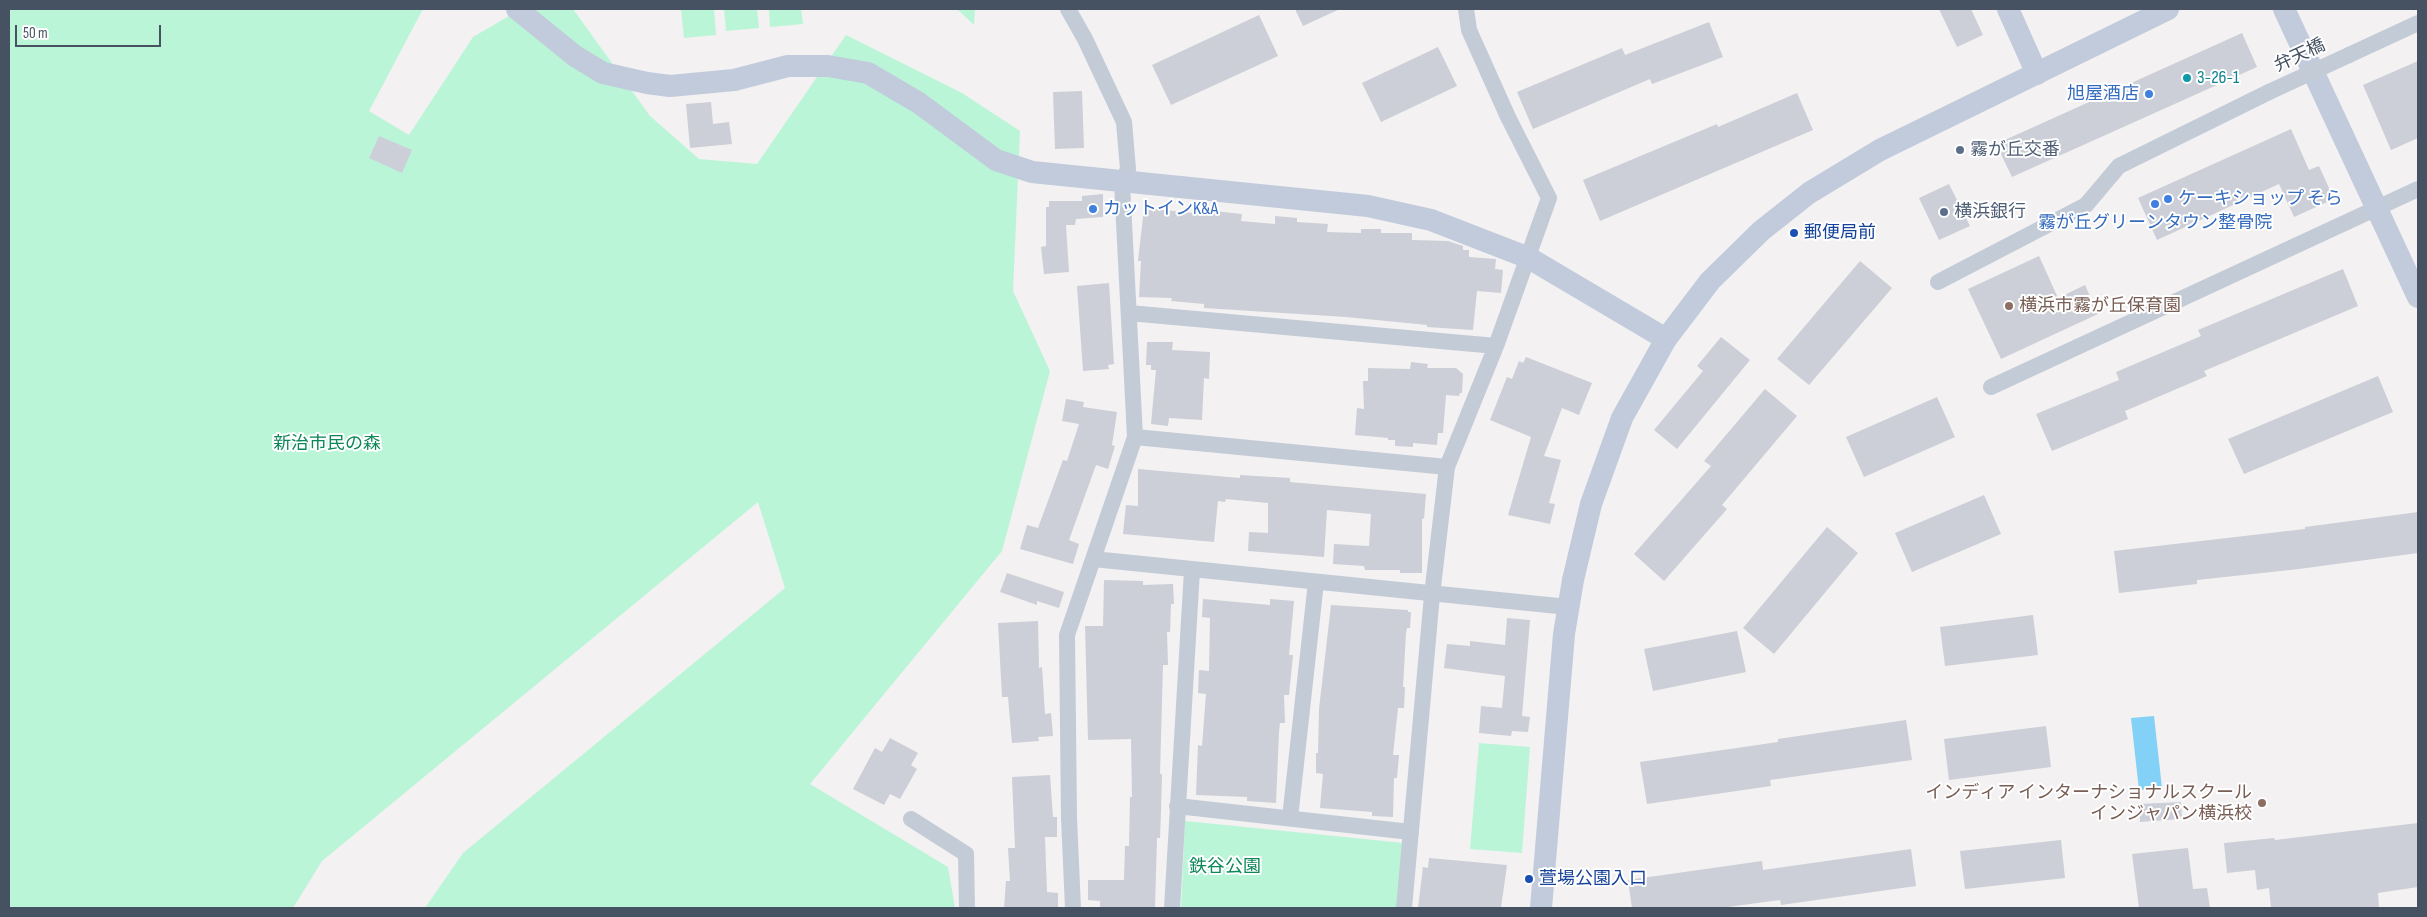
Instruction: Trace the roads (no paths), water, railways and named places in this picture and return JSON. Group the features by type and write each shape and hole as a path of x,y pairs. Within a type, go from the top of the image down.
{"street":[{"path":"517,9 575,56 603,73 670,86 734,80 788,66 828,66 868,73 919,103 996,160 1032,172 1368,206 1431,220 1529,258 1666,339"},
{"path":"1068,9 1124,122 1128,169 1122,182 1136,437 1067,635 1069,818 1073,908"},
{"path":"1404,908 1432,595 1447,467 1496,346 1549,198 1508,117 1469,30 1466,9"},
{"path":"2008,9 2037,74"},
{"path":"1541,908 1568,607 1591,504 1622,418 1666,339 1710,281 1761,231 1809,193 1880,150 2168,9"},
{"path":"2284,9 2418,297"},
{"name":"弁天橋","path":"1938,282 2086,205 2118,166 2269,92 2418,24"},
{"path":"1991,387 2418,189"},
{"path":"1129,313 1496,346"},
{"path":"1136,437 1447,467"},
{"path":"1093,559 1432,595 1568,607"},
{"path":"1172,908 1192,570"},
{"path":"1290,818 1316,582"},
{"path":"1177,806 1411,832"},
{"path":"911,819 966,854 967,908"}],"water":[{"path":"2154,716 2162,788 2139,790 2131,718"}],"place":[{"name":"3-26-1","path":"2187,78"},
{"name":"旭屋酒店","path":"2149,94"},
{"name":"霧が丘交番","path":"1960,150"},
{"name":"ケーキショップ そら","path":"2168,199"},
{"name":"霧が丘グリーンタウン整骨院","path":"2155,204"},
{"name":"カットインK&A","path":"1093,209"},
{"name":"横浜銀行","path":"1944,212"},
{"name":"郵便局前","path":"1794,233"},
{"name":"横浜市霧が丘保育園","path":"2009,306"},
{"name":"インディア インターナショナルスクール インジャパン横浜校","path":"2262,803"},
{"name":"萱場公園入口","path":"1529,879"}],"park label":[{"name":"新治市民の森","path":"327,444"},
{"name":"鉄谷公園","path":"1225,867"}]}
